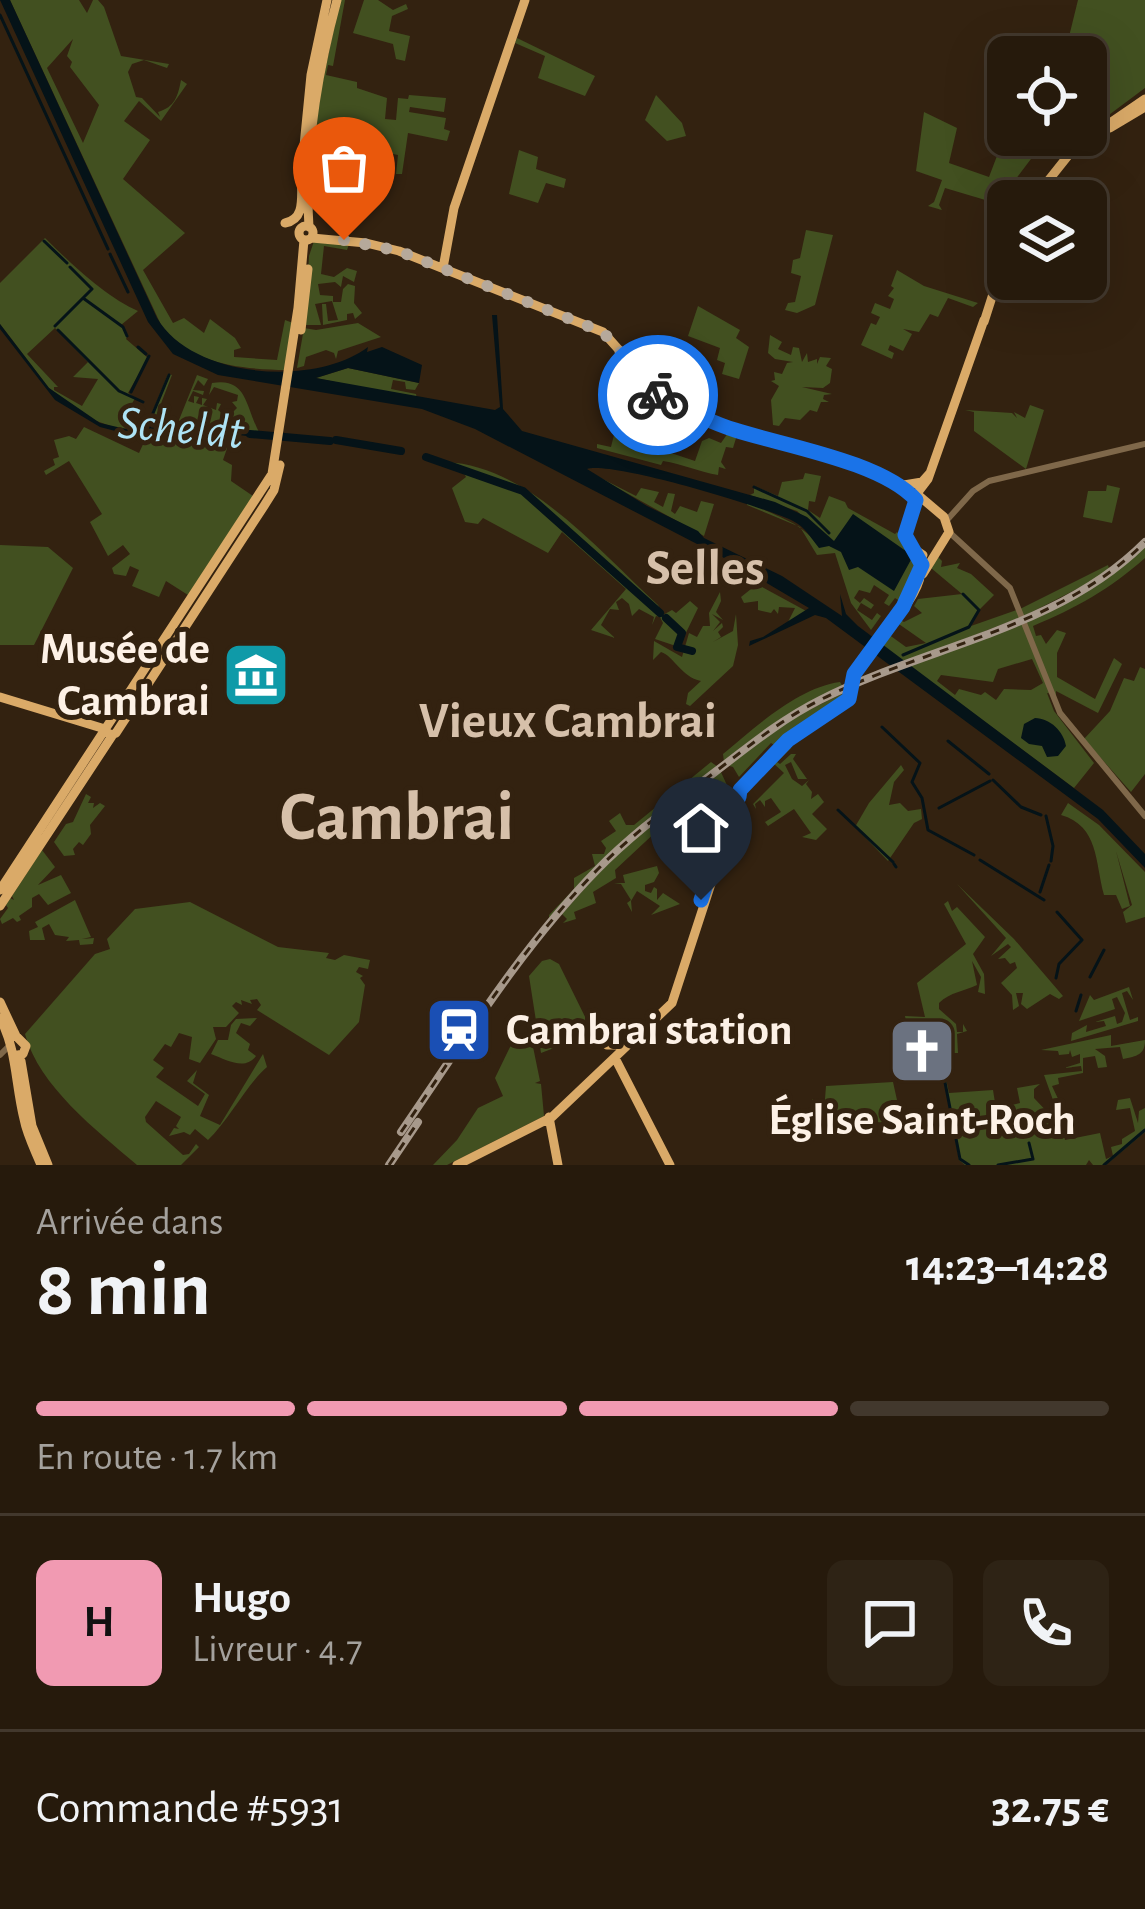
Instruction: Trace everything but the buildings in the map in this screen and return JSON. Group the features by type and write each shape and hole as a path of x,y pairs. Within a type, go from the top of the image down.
{"main road":[{"path":"285,223 296,220 301,212 311,75 327,0"},
{"path":"0,890 49,825 274,490 308,234 314,109 337,0"},
{"path":"443,268 454,208 525,0"},
{"path":"1051,180 1079,148 1145,103"},
{"path":"303,168 308,234"},
{"path":"308,234 398,247 603,332 658,395 729,428 794,444 914,492 948,526 914,589 851,680 850,696 843,705 788,740 738,795 671,999 549,1116 457,1165"},
{"path":"914,589 922,568 919,553 905,535 914,492 930,473 991,300"},
{"path":"919,553 934,557"},
{"path":"0,697 89,723 112,725"},
{"path":"89,723 97,731 97,742"},
{"path":"49,825 97,742 112,725"},
{"path":"0,906 35,843"},
{"path":"0,1002 24,1122 44,1165"},
{"path":"0,1018 11,1050"},
{"path":"614,1050 672,1165"},
{"path":"549,1116 558,1165"}],"street":[{"path":"1140,445 989,481 948,526 1010,588 1060,713 1145,816"}],"green space":[{"path":"10,0 79,0 87,13 93,0 98,0 121,56 169,64 167,68 144,60 132,64 128,72 136,97 160,117 158,112 175,100 181,80 187,84 161,121 139,101 124,121 150,140 123,179 185,233 143,270 173,323 184,318 204,333 210,319 235,338 241,348 234,350 234,357 277,360 285,320 293,323 287,370 235,366 203,357 162,327","holes":["73,39 67,56 99,105 83,143 47,68"]},
{"path":"340,0 345,0 333,66 328,65 326,75 357,82 357,88 387,98 385,119 396,120 398,98 446,98 444,112 410,107 409,112 446,118 444,129 450,131 447,141 408,133 402,174 396,174 398,155 393,154 388,187 365,184 355,189 338,182 334,196 325,196 336,135 319,133 311,175 318,103"},
{"path":"364,0 378,0 393,10 406,4 408,9 392,16 389,31 410,36 405,61 396,59 393,44 353,33"},
{"path":"1078,0 1145,0 1145,88 1107,116 1107,36 1069,36"},
{"path":"517,38 595,76 585,96 538,78 545,56 515,43"},
{"path":"656,95 682,123 686,136 667,141 645,120"},
{"path":"924,112 957,128 949,163 989,177 997,156 1033,156 1015,180 987,180 987,201 945,188 939,205 942,210 928,206 942,180 916,171"},
{"path":"519,150 538,157 536,169 566,179 564,188 546,183 538,203 509,194"},
{"path":"806,230 833,235 815,305 797,313 785,310 795,302 801,276 791,273"},
{"path":"45,238 103,290 138,311 121,325 126,339 148,358 128,393 135,398 122,423 149,420 168,374 172,375 155,419 149,421 179,420 197,375 208,379 204,386 198,380 193,390 204,391 203,395 193,391 188,401 194,403 194,396 199,397 196,403 202,405 202,398 207,399 203,405 216,410 217,403 221,404 222,425 230,427 234,419 229,416 237,408 232,402 238,395 214,387 209,395 212,383 233,385 244,396 260,434 178,423 119,429 91,419 49,388 0,324 0,283","holes":["55,328 88,362 73,377 98,379 82,406 54,390 58,387 27,354"]},
{"path":"314,241 349,244 347,250 324,246 321,274 334,277 347,268 357,271 354,282 343,276 341,287 335,282 318,284 320,295 333,296 333,302 341,302 348,284 355,286 354,303 362,313 355,319 353,313 347,314 347,320 323,325 322,304 326,304 328,321 338,320 332,301 315,304 321,325 305,325"},
{"path":"897,270 924,286 978,303 973,307 948,298 938,317 930,314 919,332 903,329 912,334 903,351 890,345 892,359 861,345 871,323 876,325 880,317 871,313 875,303 890,309 894,299 888,296"},
{"path":"698,306 740,330 736,338 749,347 739,379 722,374 725,363 717,360 720,348 688,336"},
{"path":"358,323 381,337 338,351 336,359 326,350 306,357 304,366 297,368 304,328"},
{"path":"770,335 782,342 778,349 791,355 793,347 799,348 802,362 807,353 808,362 817,359 817,364 820,357 831,358 826,366 832,369 830,383 823,388 802,387 832,394 824,395 829,402 821,402 817,412 810,410 800,420 785,418 779,426 773,425 771,400 779,386 771,381 774,372 782,374 787,363 793,362 768,353"},
{"path":"348,368 419,383 415,390 406,389 405,382 393,380 391,389 416,394 417,399 316,378"},
{"path":"1030,405 1044,410 1026,469 974,431 974,412 965,410 1012,413 1017,418 1014,412 1025,418"},
{"path":"609,419 619,420 623,439 631,440 645,424 645,439 654,442 655,453 695,461 702,441 709,438 721,443 728,433 737,435 733,448 726,447 721,462 726,469 719,467 718,475 597,448 597,444 611,447 615,431"},
{"path":"84,427 139,453 151,427 232,434 223,460 232,465 231,481 253,496 188,595 166,581 159,597 132,586 139,570 130,566 126,576 114,574 112,568 130,554 123,545 108,556 90,522 102,514 69,461 46,475 44,471 59,457 54,440 76,439"},
{"path":"446,462 477,467 534,495 587,538 663,615 676,613 690,601 698,608 679,647 655,639 663,623 660,617 652,625 654,617 639,609 632,616 622,598 616,602 619,610 610,609 601,625 615,638 591,630 626,589 562,532 548,553 483,518 478,524 465,522 452,488 466,477 463,471 445,467"},
{"path":"587,471 636,496 641,488 659,492 654,502 663,507 668,493 675,494 671,511 675,514 680,506 697,512 701,501 714,504 704,536"},
{"path":"805,473 821,476 815,502 809,501 808,510 820,518 829,496 897,532 918,556 917,576 903,603 895,598 889,606 884,603 889,595 874,585 870,593 859,590 854,598 874,605 871,609 861,603 857,610 872,620 877,613 881,616 871,630 851,603 835,553 817,555 801,528 816,543 825,537 797,511 750,495 754,486 778,496 782,482 803,479"},
{"path":"1107,485 1120,488 1112,523 1083,517 1088,491 1106,491"},
{"path":"747,500 756,505 796,525 747,505"},
{"path":"946,544 938,557 941,567 960,563 957,568 994,595 971,626 1022,608 1108,565 1110,572 1024,616 908,661 911,665 1066,603 1121,568 1145,545 1145,558 1119,579 1033,626 1046,644 1057,630 1066,633 1057,653 1057,677 1095,699 1114,658 1122,664 1098,713 1056,691 1056,695 1047,693 1054,711 1094,763 1074,788 880,644 888,634 906,647 926,643 898,619 904,622 922,613 914,606 918,599 962,594 931,568","holes":["1032,659 1043,683 1031,690 1004,689 996,700 985,692 959,689 955,695 937,681 941,675 993,682 998,669"]},
{"path":"0,545 48,547 73,568 34,645 0,645"},
{"path":"740,575 808,612 788,622 795,608 779,607 778,614 774,609 771,613 758,610 758,601 744,603 741,597 751,589 748,584 739,586"},
{"path":"720,592 716,612 723,620 712,614 720,622 713,631 722,623 723,627 718,632 721,637 713,642 733,631 736,614 738,645 733,666 690,706 686,704 688,693 701,681 661,652 653,660 654,641 682,657 689,633 697,637 703,626 710,626 709,613"},
{"path":"1140,667 1145,669 1145,774 1131,792 1084,739 1110,711 1124,678 1134,681"},
{"path":"840,682 843,687 785,716 724,762 723,754 778,710 808,692"},
{"path":"846,692 843,701 776,746 771,743 739,777 726,765 796,716"},
{"path":"789,744 791,748 777,762 796,754 793,759 807,779 798,779 791,762 785,765 792,779 802,786 809,780 811,799 818,794 824,802 812,814 827,829 816,840 802,837 811,833 794,809 768,826 765,822 781,812 771,798 765,807 760,800 756,809 753,804 784,773 772,762"},
{"path":"711,762 718,767 633,834 549,922 549,915 574,889 574,878 595,866 592,854 604,854 601,841 616,831 609,821 620,813 626,825 634,825"},
{"path":"901,765 904,770 894,782 889,805 921,809 922,819 914,823 888,861 855,827"},
{"path":"720,770 731,794 718,838 727,798 719,784 703,798 690,800 615,870 616,878 593,892 596,903 574,912 576,919 563,923 567,919 562,914 612,858"},
{"path":"86,794 93,808 100,803 105,806 90,825 91,834 83,845 79,842 73,849 75,855 64,856 54,842 66,824 73,822"},
{"path":"1068,803 1099,825 1145,872 1145,917 1126,923 1123,912 1132,905 1116,851 1130,906 1122,909 1116,895 1104,895 1089,836 1061,815"},
{"path":"42,850 55,867 38,885 61,875 71,893 48,905 39,894 19,916 21,920 13,918 2,924 6,905 10,898 14,900 12,896"},
{"path":"657,866 659,873 645,885 645,891 651,893 654,887 657,900 663,893 680,904 651,915 660,906 637,891 632,912 627,903 631,900 621,884 614,883 625,883 623,875"},
{"path":"957,884 1063,996 1050,994 1027,1009 1021,1004 1023,993 1016,993 1019,1006 1013,1010 1012,995 1001,983 1017,968 1015,962 998,959 1011,947 1008,944 991,956 1006,938"},
{"path":"75,900 91,937 82,939 94,938 93,944 66,941 69,937 55,935 49,924 42,928 45,940 30,940 29,931 38,927 35,922"},
{"path":"948,901 952,911 957,907 985,937 973,954 984,974 985,994 978,992 981,977 972,961 977,985 939,1003 957,1032 963,1032 963,1024 967,1031 957,1034 958,1053 941,1053 954,1048 953,1027 933,1029 938,1032 940,1053 929,1054 925,1019 906,1021 905,1016 925,1017 917,983 966,944 944,904"},
{"path":"190,902 278,947 329,953 326,958 335,960 344,955 370,960 368,969 359,967 356,972 365,985 359,1022 329,1055 257,1010 261,1005 257,999 250,1000 252,1004 241,1000 242,1005 232,1006 239,1013 226,1027 213,1027 216,1039 200,1063 189,1059 192,1037 179,1033 171,1047 165,1044 153,1060 164,1068 156,1077 198,1106 205,1094 187,1081 197,1070 193,1083 209,1095 200,1116 220,1125 263,1054 267,1067 208,1140 195,1129 190,1135 169,1136 174,1128 179,1129 181,1117 156,1101 146,1122 183,1155 196,1144 199,1147 181,1165 137,1165 56,1089 25,1034 95,954 110,949 107,939 135,909"},
{"path":"550,959 559,964 593,1033 541,1053 529,976"},
{"path":"1129,987 1133,1000 1127,991 1122,993 1130,1020 1138,1017 1138,1021 1071,1041 1072,1033 1087,1025 1086,1032 1106,1026 1104,1021 1095,1022 1115,1016 1117,1024 1122,1022 1125,1013 1117,997 1112,999 1115,1009 1079,1021 1090,995 1094,1000"},
{"path":"257,1018 250,1026 241,1023 236,1033 250,1044 248,1050 256,1056 252,1060 235,1063 211,1054 218,1040 228,1040 236,1019"},
{"path":"1111,1035 1111,1046 1145,1040 1144,1049 1123,1059 1120,1047 1095,1049 1105,1056 1107,1067 1098,1068 1095,1056 1083,1058 1083,1073 1058,1078 1059,1084 1052,1086 1060,1103 1053,1100 1044,1075 1082,1071 1081,1066 1064,1068 1080,1063 1080,1054 1072,1057 1070,1050 1059,1055 1041,1050"},
{"path":"531,1037 544,1116 447,1165 433,1165 478,1108 503,1096 495,1078 512,1043"},
{"path":"942,1061 949,1093 993,1090 996,1109 1020,1103 1017,1088 1040,1084 1034,1098 1053,1118 1056,1135 1064,1135 1065,1140 1100,1133 1106,1159 1113,1156 1111,1147 1122,1144 1135,1131 1130,1108 1116,1110 1118,1100 1130,1098 1138,1123 1139,1111 1145,1108 1145,1132 1106,1165 1093,1165 1089,1160 1086,1165 965,1165 959,1160"},
{"path":"893,1082 897,1100 891,1100 891,1107 899,1108 900,1118 887,1123 826,1117 825,1129 809,1130 819,1129 820,1104 812,1099 825,1099 826,1086"}],"shaded area":[{"path":"0,0 10,0 157,318 174,338 226,365 256,370 318,368 368,347 367,352 382,347 422,365 419,383 348,368 316,378 495,410 500,407 492,315 497,315 503,409 522,431 775,502 807,517 834,541 853,514 913,556 894,591 858,567 849,570 841,552 829,546 819,548 801,526 778,515 657,479 587,469 704,538 782,576 842,616 840,594 846,614 858,626 1103,810 1145,854 1145,868 1098,819 826,618 815,615 749,646 750,641 809,608 726,559 475,429 422,409 218,375 173,354 148,322"},
{"path":"0,324 49,388 100,423 126,429 178,423 255,433 262,438 178,427 123,433 100,427 55,400"},
{"path":"1035,718 1051,723 1062,736 1066,746 1058,756 1047,757 1042,746 1021,738 1024,724"}],"waterway":[{"path":"0,15 108,249"},
{"path":"44,241 67,263"},
{"path":"110,254 128,292"},
{"path":"70,267 92,289 83,298 123,327 127,336"},
{"path":"55,326 83,298"},
{"path":"58,330 119,391 143,402"},
{"path":"138,347 146,354"},
{"path":"131,392 149,356"},
{"path":"151,418 169,375"},
{"name":"Scheldt","path":"250,434 330,441"},
{"name":"Scheldt","path":"336,440 401,451"},
{"name":"Scheldt","path":"426,457 523,491 660,613"},
{"path":"754,487 807,511 829,533"},
{"path":"903,655 969,627 979,610 963,594"},
{"name":"Scheldt","path":"666,618 682,633 677,647 692,651"},
{"path":"882,727 920,763 912,782 922,798 928,830 974,855"},
{"path":"948,741 989,774"},
{"path":"993,780 1021,807 1041,815"},
{"path":"939,808 990,781"},
{"path":"838,810 893,862"},
{"path":"1046,816 1053,846 1051,861"},
{"path":"980,860 1044,900"},
{"path":"1040,892 1049,865"},
{"path":"1056,978 1059,964 1082,940 1057,912"},
{"path":"1090,977 1104,950"},
{"path":"1076,1011 1081,995"},
{"path":"941,1062 960,1159 969,1165"},
{"path":"1104,1165 1145,1130"},
{"path":"998,1165 1033,1159 1029,1143"}],"railway":[{"path":"401,1132 543,932 597,870 654,819 806,707 1032,616 1111,572 1145,542"},
{"path":"389,1165 418,1122"}],"way so far":[{"path":"344,240 399,251 603,332 658,395"}],"place":[{"name":"Musée de Cambrai","path":"256,675"},
{"name":"Cambrai station","path":"459,1030"},
{"name":"Église Saint-Roch","path":"922,1051"}],"district":[{"name":"Selles","path":"705,568"},
{"name":"Vieux Cambrai","path":"568,721"},
{"name":"Cambrai","path":"397,818"}],"route":[{"path":"658,395 735,430 794,444 898,483 916,500 905,535 922,559 921,572 903,607 854,674 849,699 788,740 740,790 739,797 734,797 701,900"}]}
